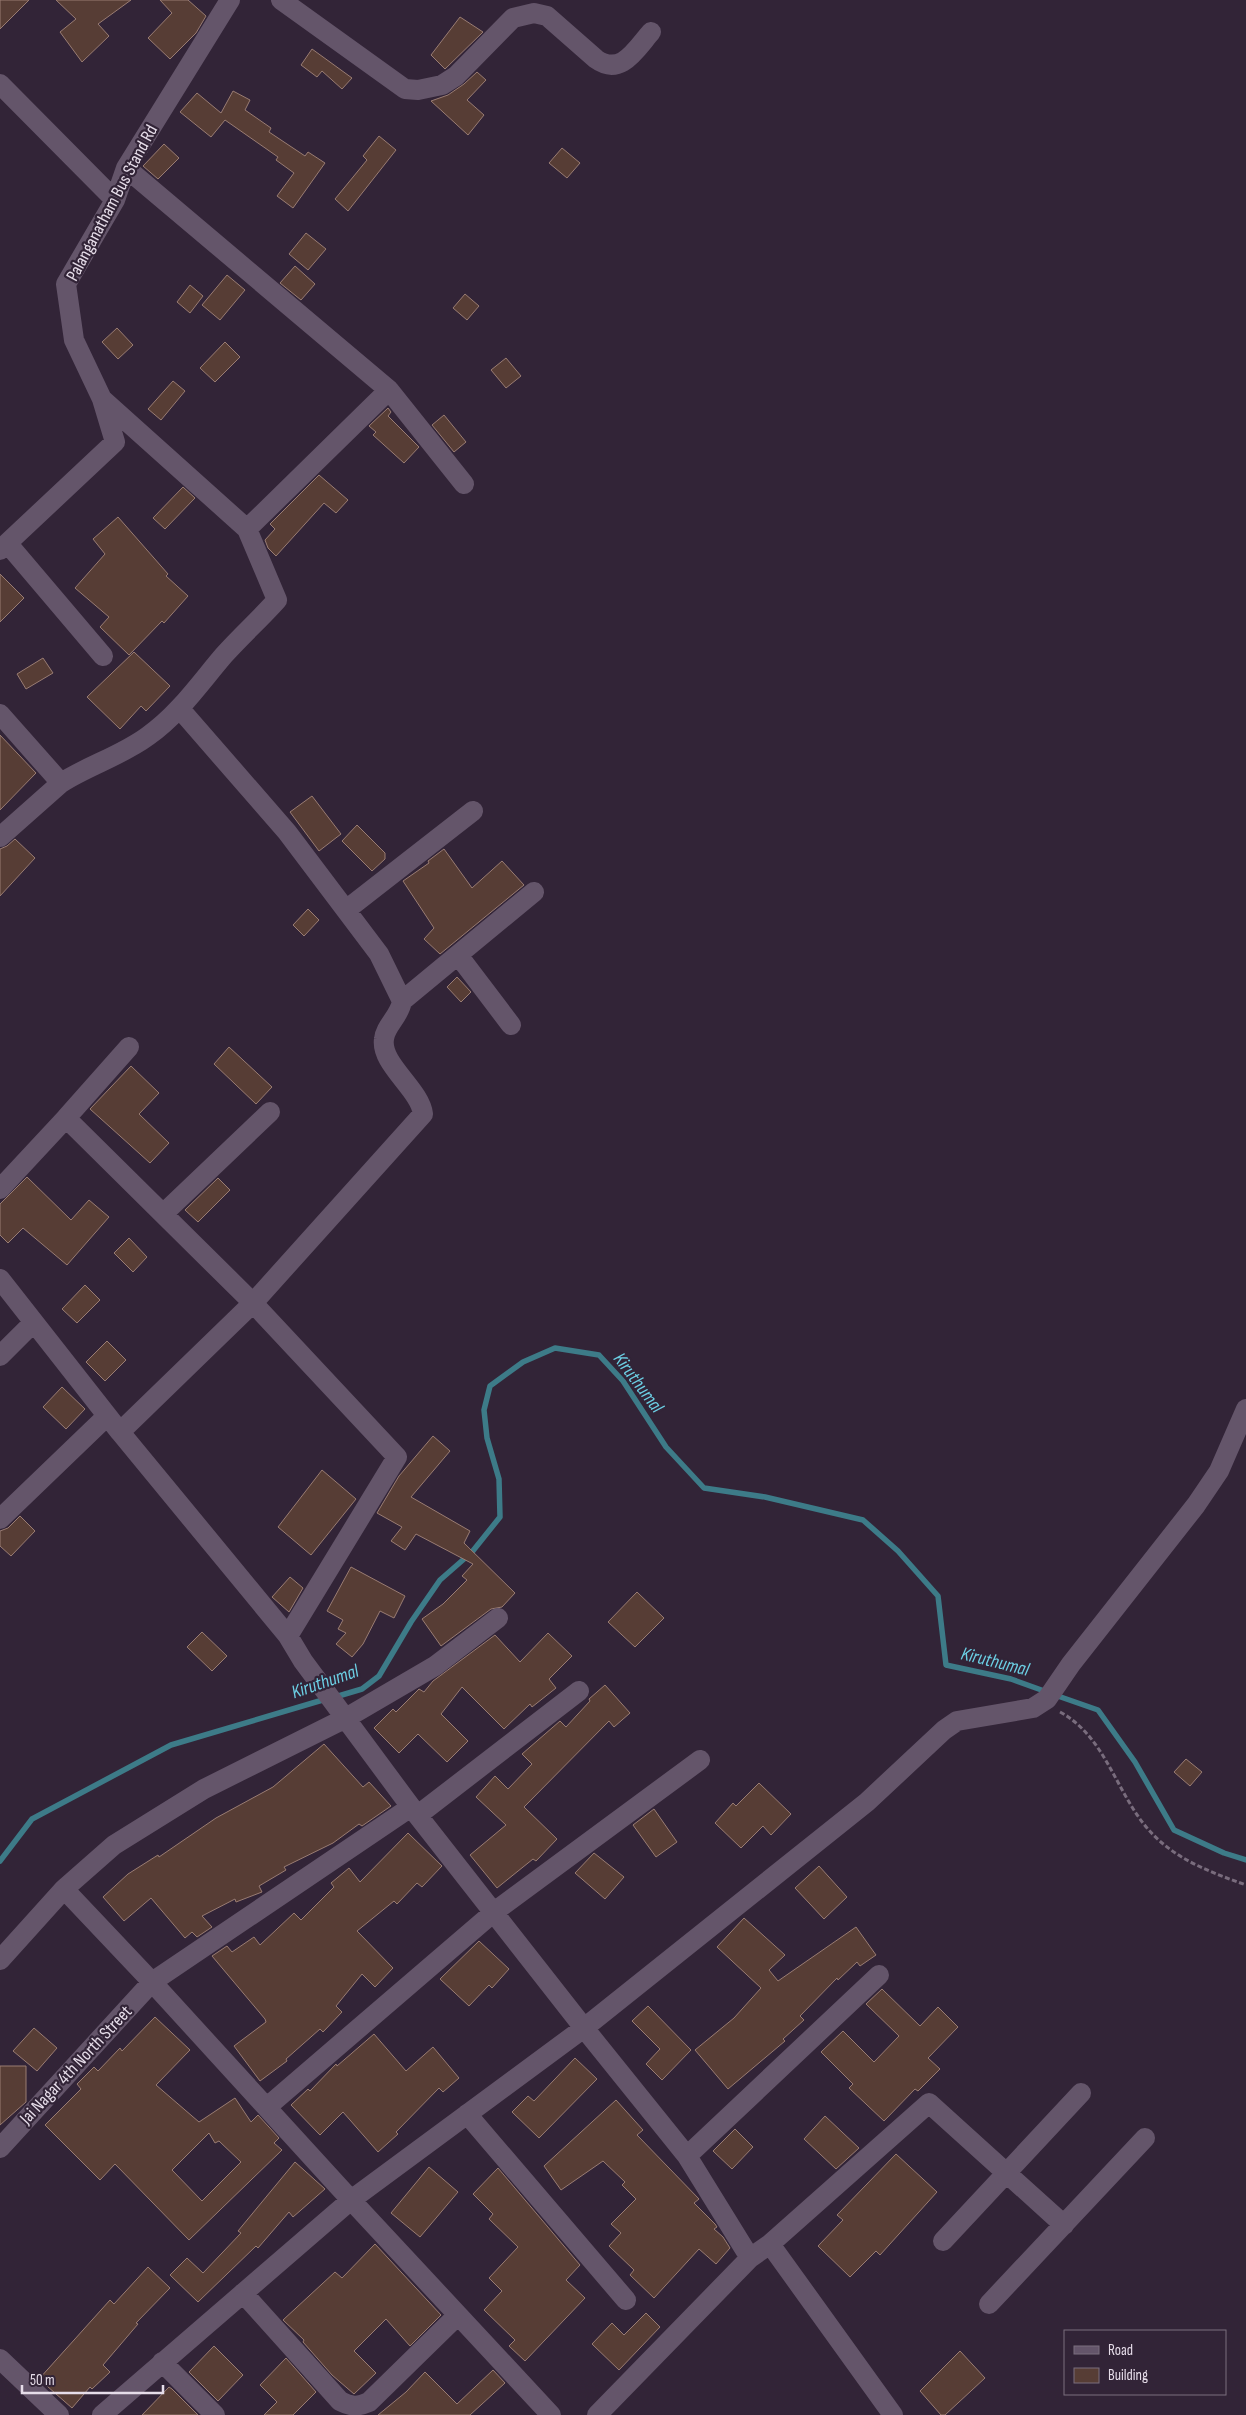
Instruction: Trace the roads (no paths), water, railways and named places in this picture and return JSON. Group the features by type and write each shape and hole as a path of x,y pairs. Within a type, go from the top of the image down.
{"street":[{"name":"Palanganatham Bus Stand Rd","path":"4,547 115,442 102,400 74,340 66,284 115,200 126,168 230,0"},
{"path":"281,0 405,89 418,90 442,85 456,76 513,18 534,13 547,16 596,58 604,64 613,66 625,61 651,32"},
{"path":"0,84 115,200"},
{"path":"126,168 390,390 464,484"},
{"path":"247,529 390,390"},
{"path":"0,838 61,783 82,770 137,744 180,709 226,654 277,600 247,529 102,400"},
{"path":"4,547 103,656"},
{"path":"120,1432 253,1303 423,1114 419,1101 398,1073 384,1049 383,1038 401,1010 402,1001 379,954 288,832 180,709"},
{"path":"0,714 61,783"},
{"path":"346,910 473,811"},
{"path":"402,1001 534,892"},
{"path":"458,955 511,1025"},
{"path":"0,1188 129,1047"},
{"path":"164,1214 270,1112"},
{"path":"66,1118 253,1303 397,1457 288,1636"},
{"path":"0,1279 107,1416 288,1636 303,1661 415,1811 584,2028 687,2156 750,2258"},
{"path":"0,1356 33,1323"},
{"path":"102,2415 351,2200 584,2028 867,1802 944,1730 958,1721 967,1718 1011,1713 1042,1702 1201,1498 1219,1471 1246,1409"},
{"path":"0,1519 107,1416"},
{"path":"0,1960 64,1889 114,1845 204,1789 341,1712 435,1666 498,1618"},
{"name":"Jai Nagar 4th North Street","path":"0,2148 152,1982 415,1811 579,1691"},
{"path":"267,2107 494,1912 700,1760"},
{"path":"64,1889 552,2415"},
{"path":"687,2156 879,1975"},
{"path":"944,2241 1081,2094"},
{"path":"597,2415 750,2258 770,2244 930,2102 1064,2225"},
{"path":"467,2114 626,2300"},
{"path":"989,2304 1145,2138"},
{"path":"770,2244 893,2415"},
{"path":"243,2293 340,2401 351,2406 359,2406 369,2402 458,2315"},
{"path":"0,2359 58,2415"},
{"path":"162,2362 215,2415"}],"waterway":[{"name":"Kiruthumal","path":"335,1697 362,1689 379,1676 411,1622 440,1580 472,1552 500,1517 499,1479 487,1438 484,1410 490,1386 523,1362 555,1348 599,1355 623,1381 666,1447 704,1488 765,1497 863,1520 898,1551 938,1596 946,1665 1011,1679 1047,1692"},
{"name":"Kiruthumal","path":"1055,1695 1098,1710 1135,1762 1174,1830 1224,1853 1246,1860"},
{"name":"Kiruthumal","path":"0,1861 32,1819 171,1745 326,1699"}]}
